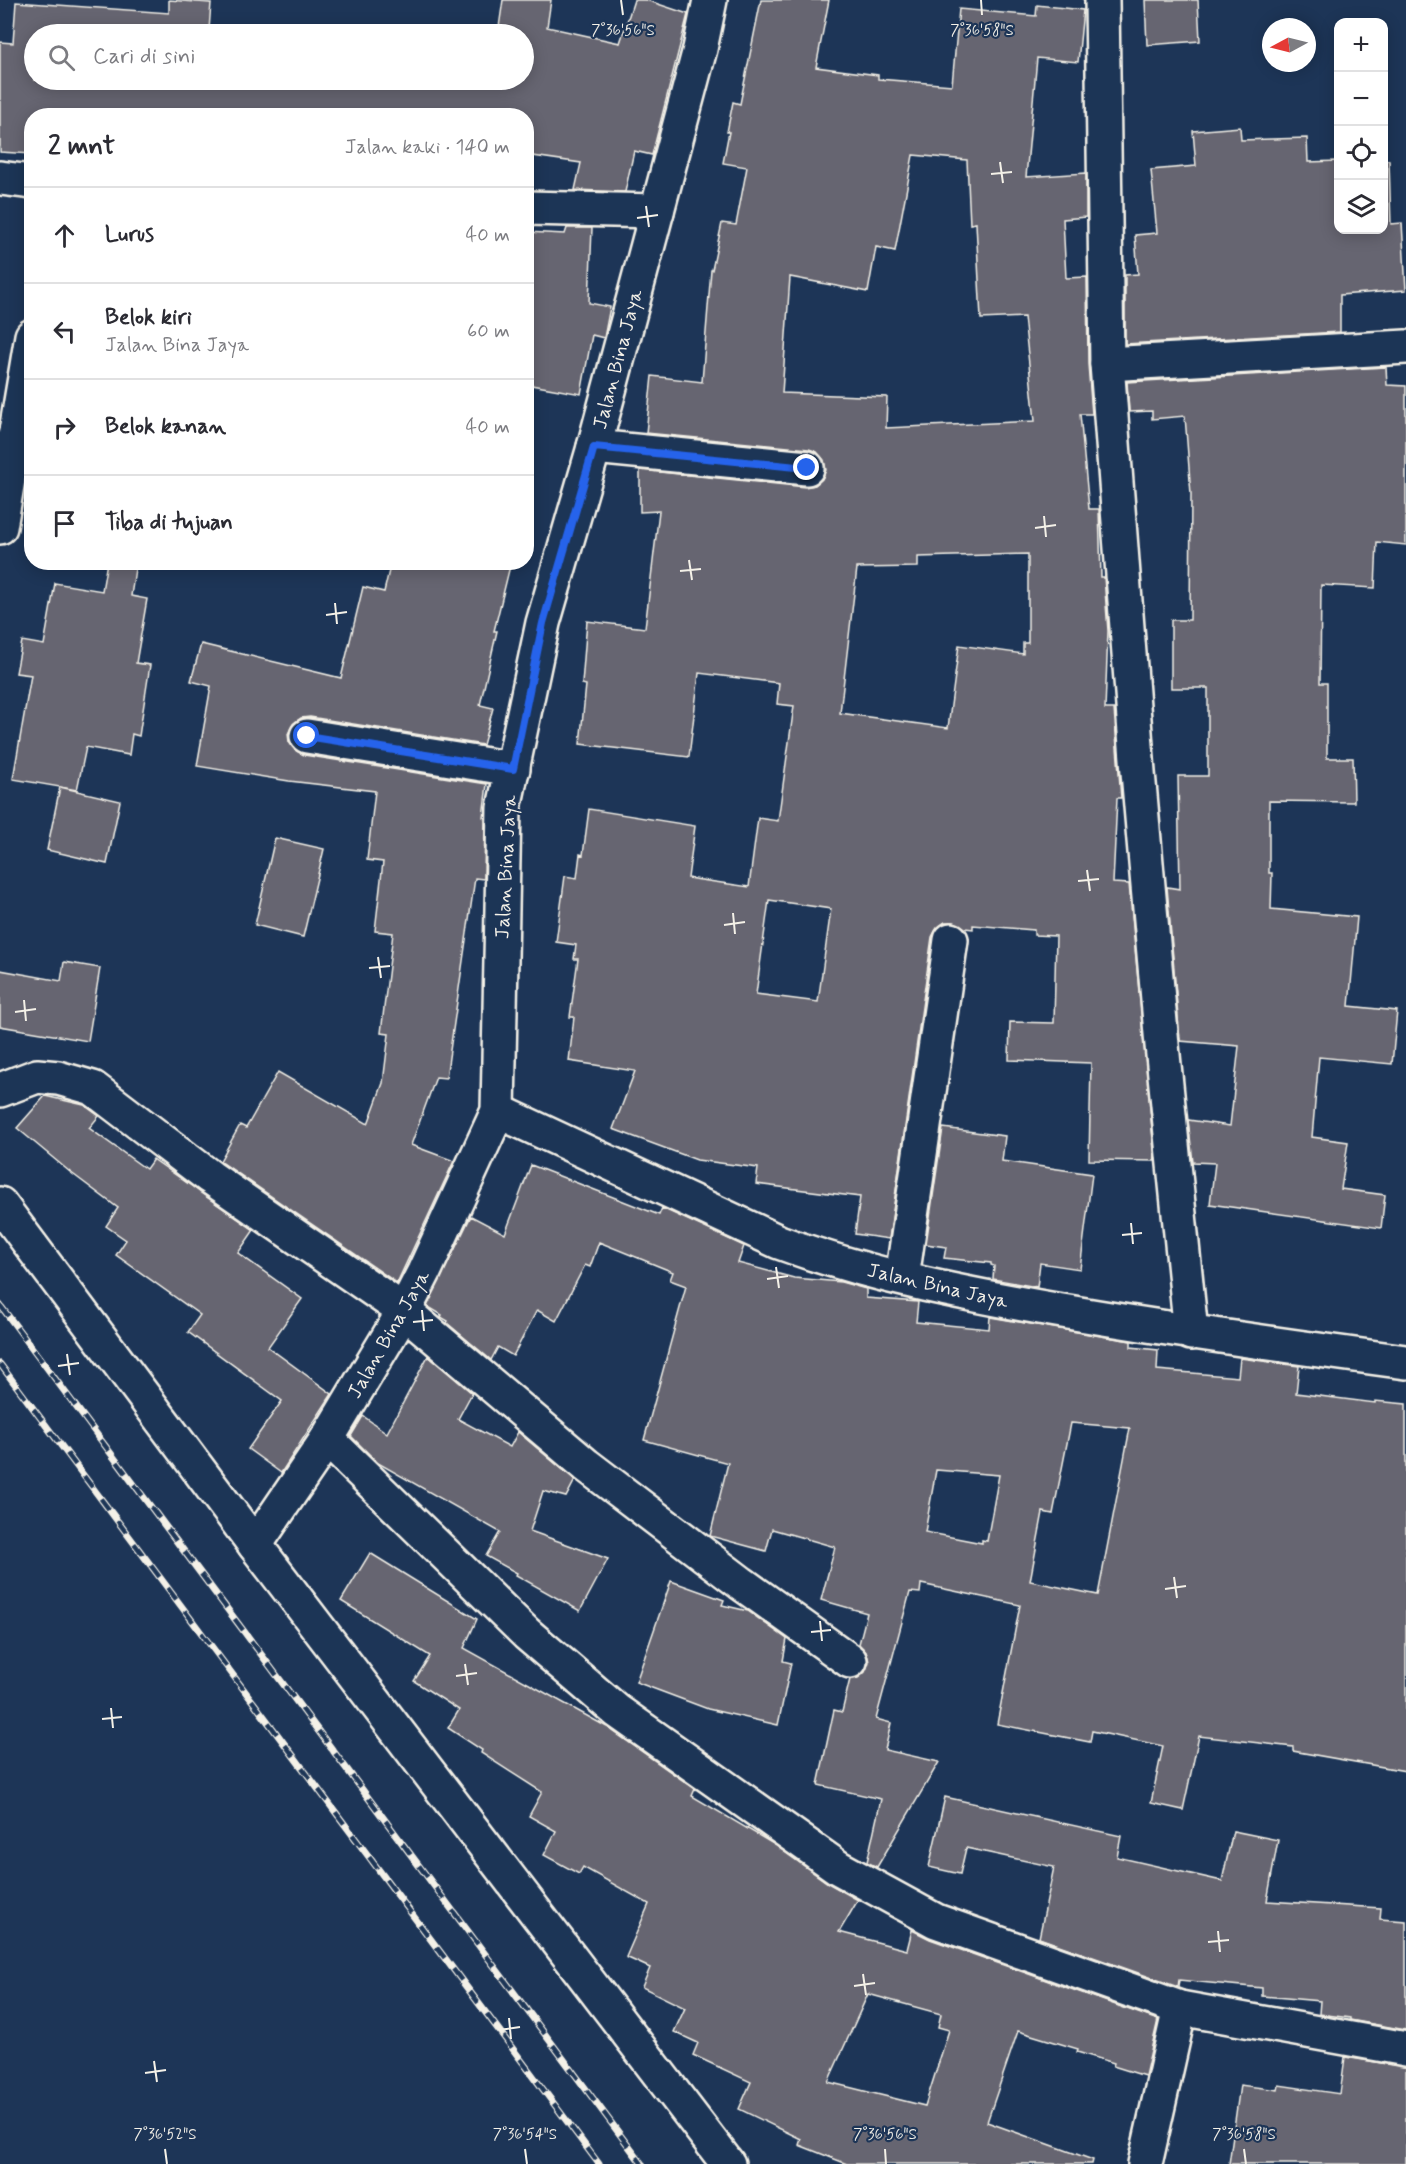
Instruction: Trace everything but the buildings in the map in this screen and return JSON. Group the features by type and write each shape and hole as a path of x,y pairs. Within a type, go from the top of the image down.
{"street":[{"name":"Jalan Bina Jaya","path":"255,1545 327,1439 404,1311 498,1111 504,808 543,623 594,447 700,49 710,0"},
{"path":"1102,0 1107,364 1156,974 1191,1333"},
{"path":"0,178 24,181"},
{"path":"534,208 657,211"},
{"path":"1107,364 1406,348"},
{"path":"0,527 24,384"},
{"path":"594,447 807,468"},
{"path":"307,736 513,769"},
{"path":"902,1278 951,940"},
{"path":"0,1090 37,1076 58,1078 93,1088 210,1177 404,1311 586,1465 741,1583 850,1662"},
{"name":"Jalan Bina Jaya","path":"498,1111 779,1242 821,1257 970,1296 1191,1333 1406,1362"},
{"path":"0,1204 255,1545 728,2164"},
{"path":"327,1439 527,1634 617,1711 839,1868 936,1921 1180,2008 1406,2049"},
{"path":"1145,2164 1180,2008"}],"railway":[{"path":"0,1305 642,2164"},
{"path":"0,1364 599,2164"}],"route":[{"path":"307,736 513,769 543,623 594,447 807,468"}]}
